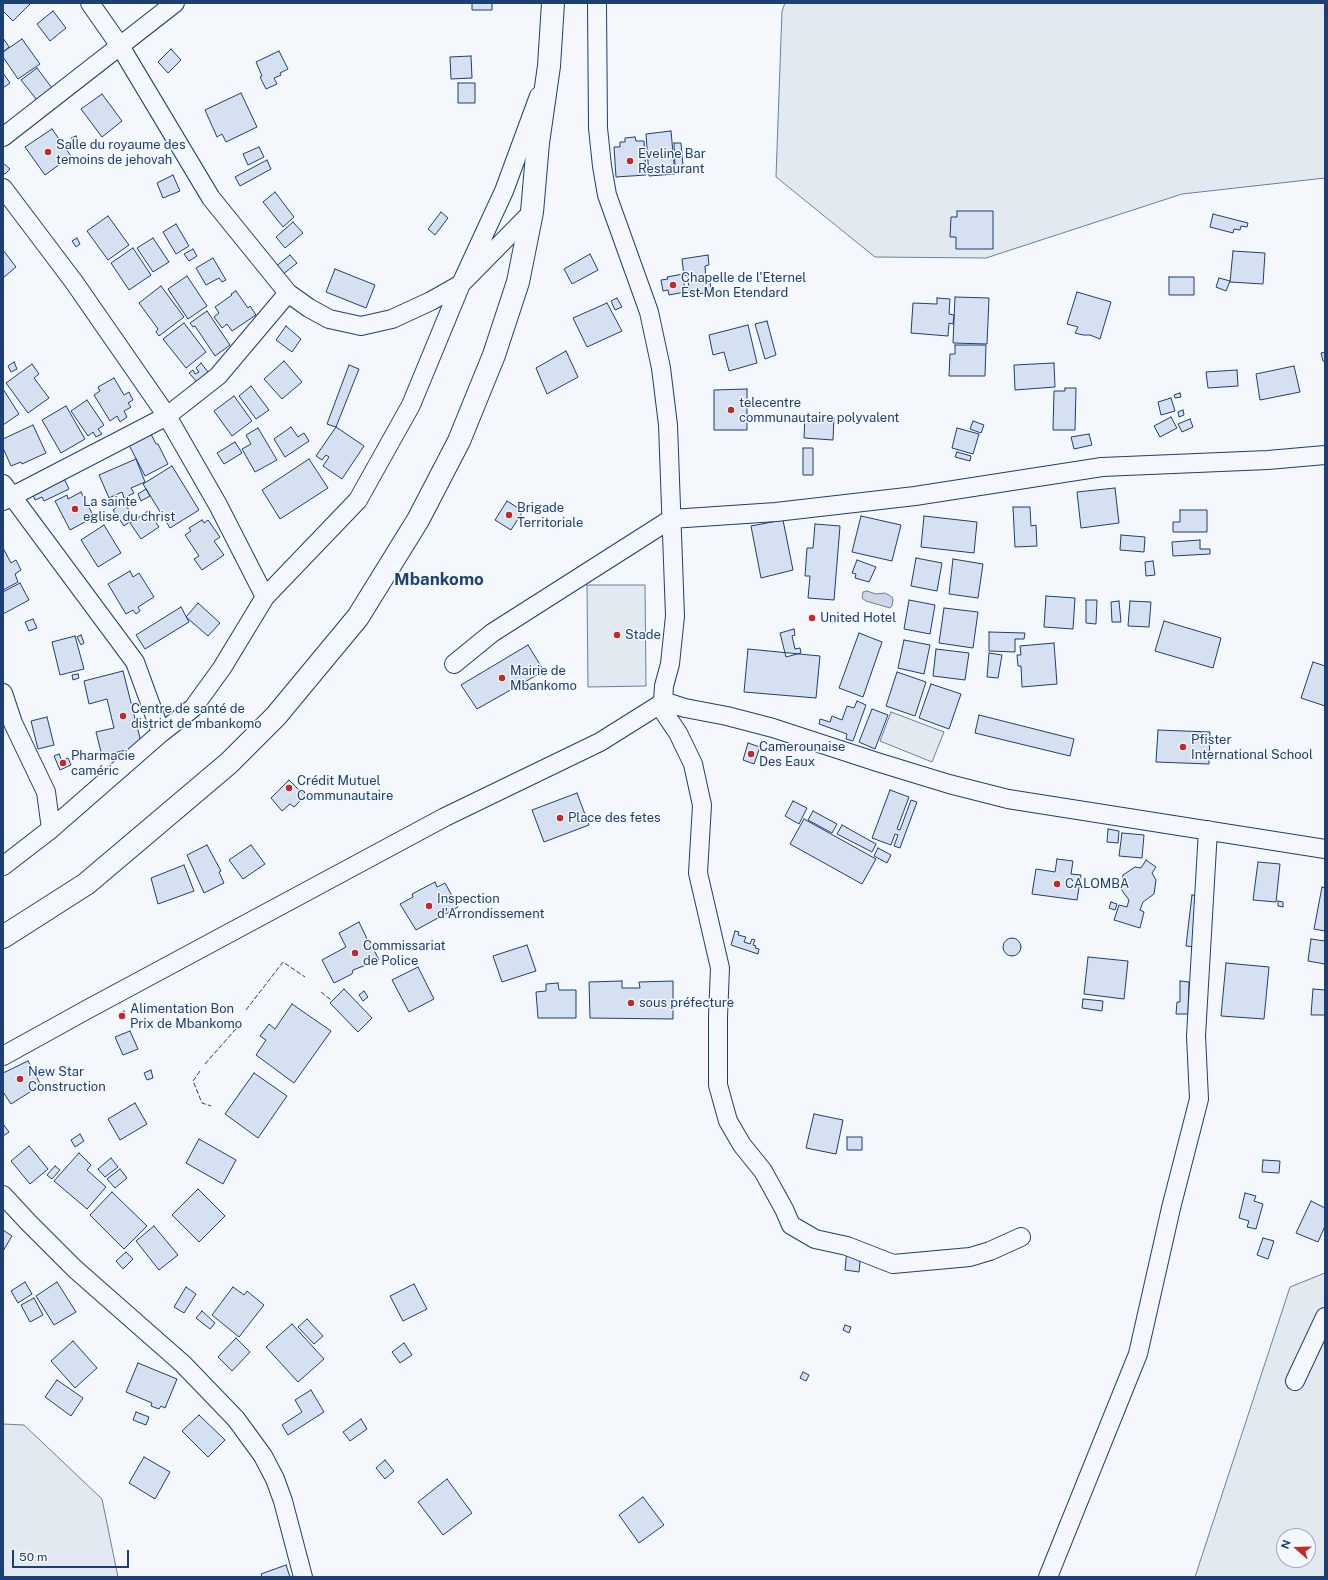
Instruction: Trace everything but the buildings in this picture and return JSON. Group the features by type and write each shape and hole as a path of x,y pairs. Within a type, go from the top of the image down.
{"highway":[{"path":"3,937 86,884 229,763 276,716 358,617 418,520 459,441 494,355 518,282 532,212 538,143 549,66 553,3"}],"street":[{"path":"90,3 120,46 211,198 288,293 309,308 329,319 361,326 392,319 431,301 461,284 532,212"},
{"path":"3,137 175,3"},
{"path":"598,3 598,128 602,166 607,195 649,312 661,368 668,425 674,616 670,664 661,703 678,733 692,764 702,805 698,873 720,968 718,1085 728,1121 742,1145 763,1171 791,1225 815,1239 847,1246 893,1264 970,1257 990,1251 1021,1237"},
{"path":"3,866 52,828 161,733 193,708 222,668 265,596 358,500 411,405 461,284 504,191 549,66"},
{"path":"3,188 74,282 167,416 218,505 265,596"},
{"path":"161,733 135,662 6,494 167,416 218,376 288,293"},
{"path":"454,664 492,633 671,519 776,512 915,496 1102,467 1268,460 1325,455"},
{"path":"3,693 13,723 46,792 52,828"},
{"path":"3,1056 88,1008 445,817 600,742 661,703 727,716 773,728 876,762 949,784 1008,799 1325,850"},
{"path":"1048,1577 1138,1354 1171,1208 1199,1099 1196,1036 1208,830"},
{"path":"3,1194 28,1222 75,1269 183,1364 236,1419 263,1456 275,1479 283,1501 303,1577"},
{"path":"1295,1381 1325,1317"}],"shaded area":[{"path":"785,3 1325,3 1325,178 1182,194 986,258 875,257 776,177 782,11"},
{"name":"Stade","path":"587,585 645,585 646,686 588,687"},
{"path":"867,591 876,594 885,593 892,597 892,606 890,608 866,601 862,598 863,592"},
{"path":"891,712 944,732 932,762 880,741"},
{"path":"1325,1273 1325,1577 1195,1577 1290,1287"},
{"path":"3,1424 24,1425 102,1499 118,1577 3,1577"}],"fence":[{"path":"246,1010 283,962 305,977"},
{"path":"321,992 331,1000"},
{"path":"205,1064 242,1022"},
{"path":"200,1071 193,1081 202,1103 211,1106"}],"place":[{"name":"Salle du royaume des temoins de jehovah","path":"48,152"},
{"name":"Eveline Bar Restaurant","path":"630,161"},
{"name":"Chapelle de l'Eternel Est Mon Etendard","path":"673,285"},
{"name":"telecentre communautaire polyvalent","path":"731,410"},
{"name":"La sainte eglise du christ","path":"75,509"},
{"name":"Brigade Territoriale","path":"509,515"},
{"name":"United Hotel","path":"812,618"},
{"name":"Stade","path":"617,635"},
{"name":"Mairie de Mbankomo","path":"502,678"},
{"name":"Centre de santé de district de mbankomo","path":"123,716"},
{"name":"Pfister International School","path":"1183,747"},
{"name":"Camerounaise Des Eaux","path":"751,754"},
{"name":"Pharmacie caméric","path":"63,763"},
{"name":"Crédit Mutuel Communautaire","path":"289,788"},
{"name":"Place des fetes","path":"560,818"},
{"name":"CALOMBA","path":"1057,884"},
{"name":"Inspection d'Arrondissement","path":"429,906"},
{"name":"Commissariat de Police","path":"355,953"},
{"name":"sous préfecture","path":"631,1003"},
{"name":"Alimentation Bon Prix de Mbankomo","path":"122,1016"},
{"name":"New Star Construction","path":"20,1079"}],"district":[{"name":"Mbankomo","path":"439,580"}]}
